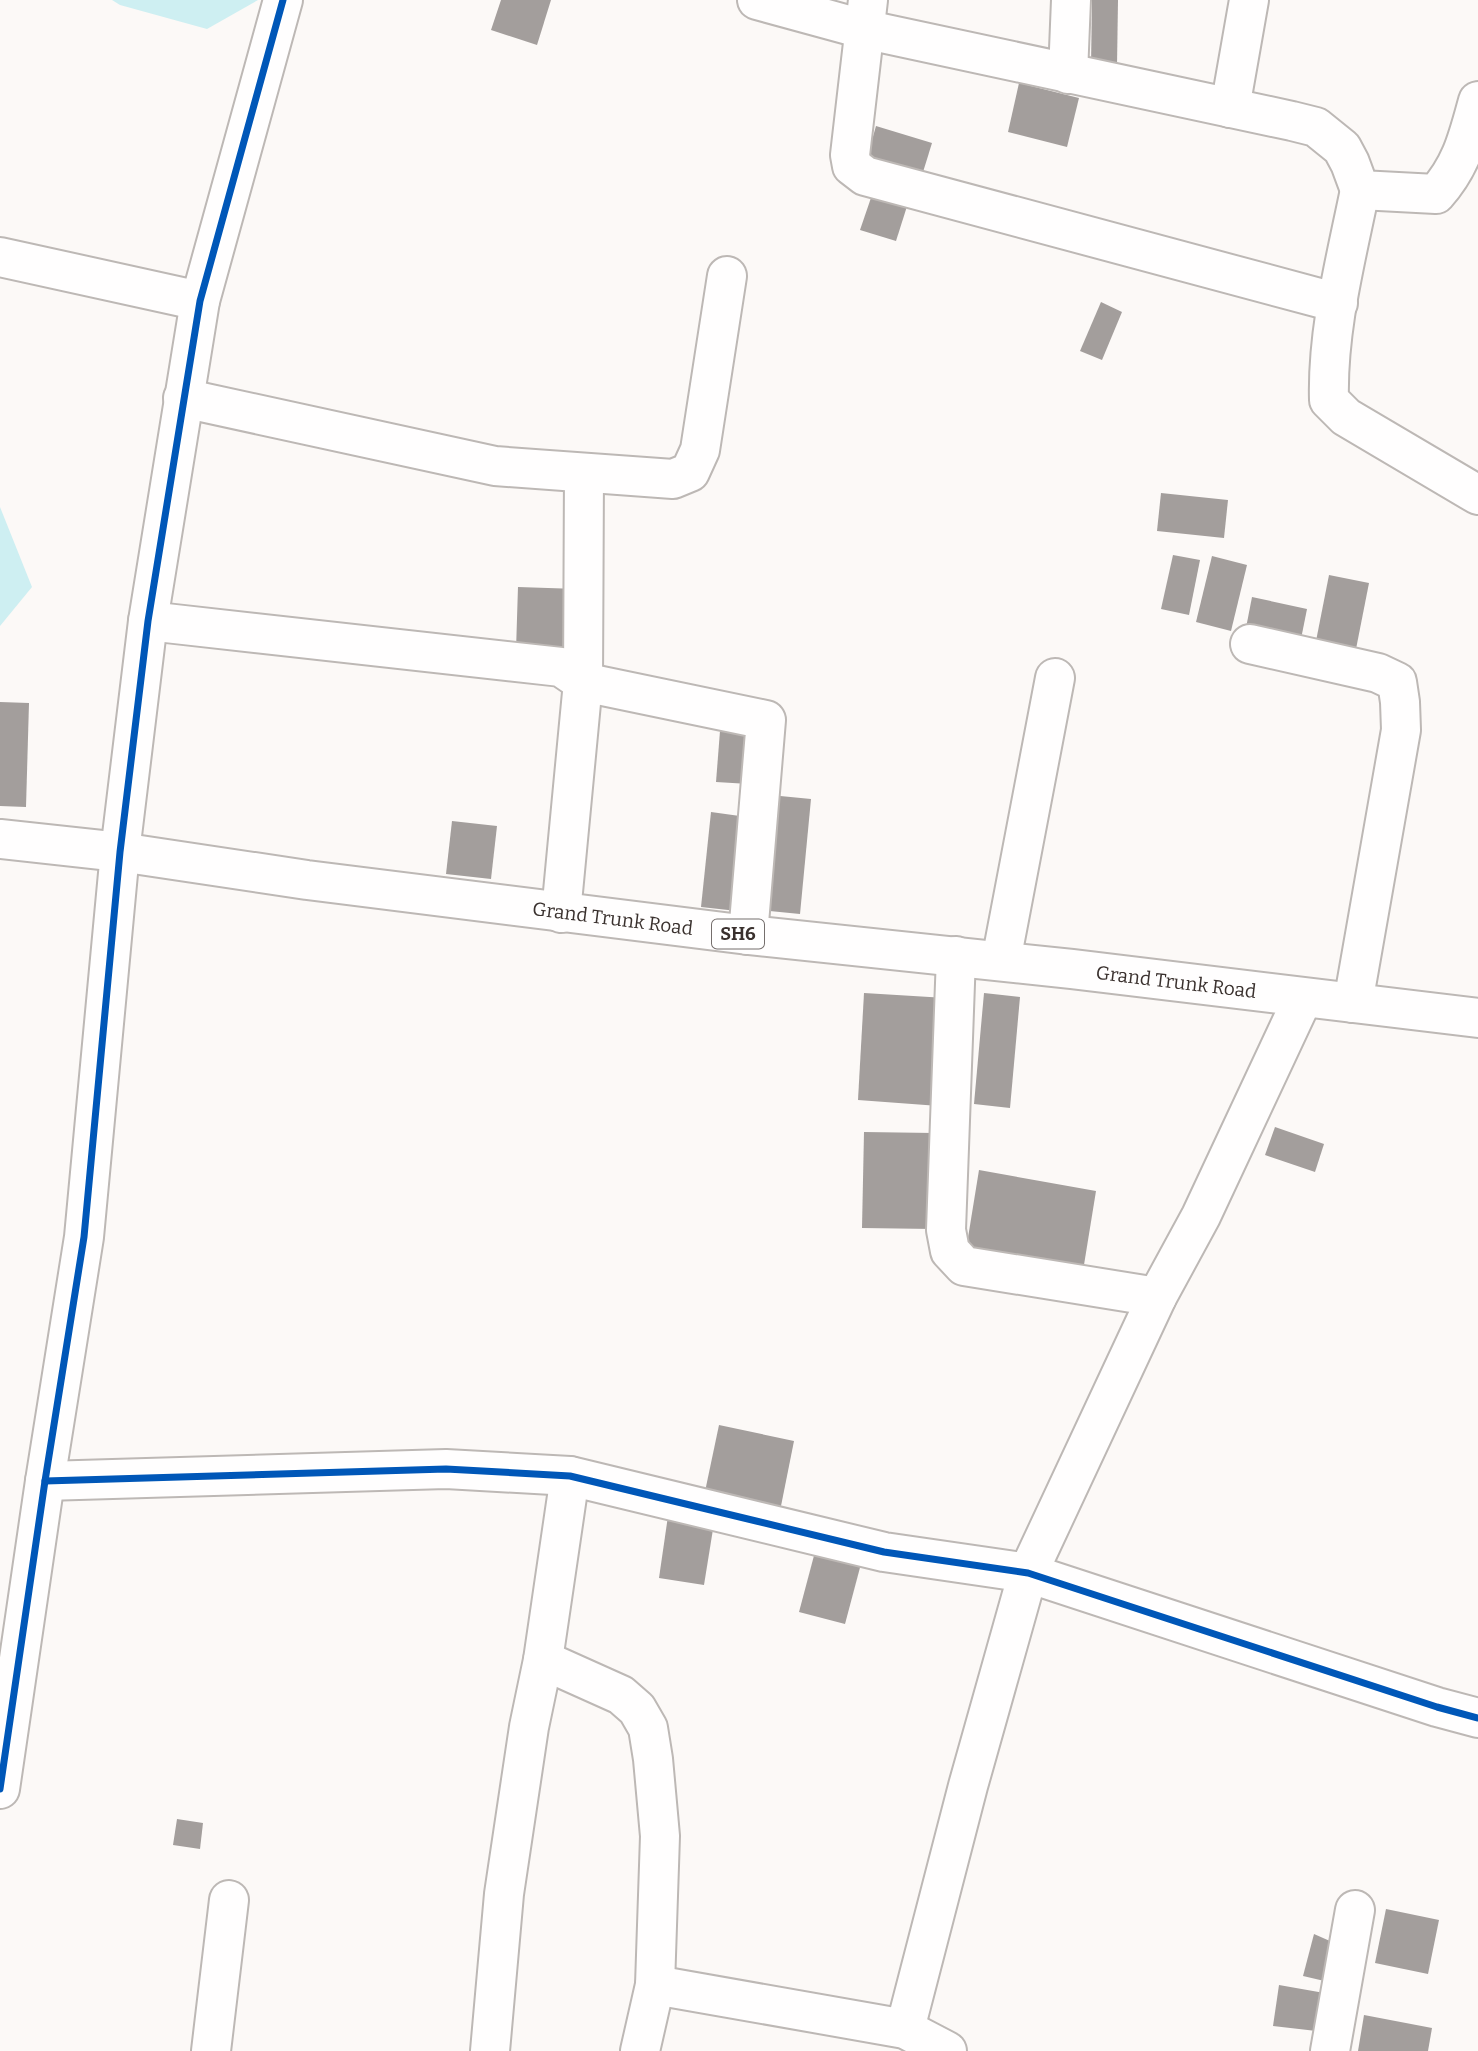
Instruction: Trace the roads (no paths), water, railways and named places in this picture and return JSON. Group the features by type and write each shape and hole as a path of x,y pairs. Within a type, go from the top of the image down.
{"street":[{"path":"0,1789 12,1624 45,1481 84,1237 120,852 148,621 183,398 200,301 283,0"},
{"path":"757,0 866,14 1068,74 1316,127 1342,148 1360,190 1338,303 1328,371 1329,400 1346,417 1478,495"},
{"path":"1068,74 1071,0"},
{"path":"1230,108 1249,0"},
{"path":"866,14 850,155 852,166 865,176 1338,303"},
{"path":"1360,190 1436,194 1448,181 1464,153 1478,101"},
{"path":"0,257 200,301"},
{"path":"183,398 495,466 673,480 690,472 700,450 727,276"},
{"path":"561,913 583,682 584,473"},
{"path":"148,621 561,667 583,682 766,720 748,936"},
{"path":"1250,644 1378,673 1397,682 1401,730 1353,1003"},
{"path":"1001,961 1055,678"},
{"name":"Grand Trunk Road","path":"0,839 120,852 307,880 748,936 1001,961 1478,1018"},
{"path":"956,956 946,1230 950,1251 964,1266 1157,1297"},
{"path":"905,2029 968,1786 1028,1573 1157,1297 1201,1216 1303,998"},
{"path":"45,1481 446,1469 570,1476 884,1552 1028,1573 1437,1707 1478,1718"},
{"path":"491,2051 504,1894 528,1727 543,1660 570,1476"},
{"path":"543,1660 621,1695 637,1709 648,1728 660,1836 655,1985 640,2051"},
{"path":"211,2051 229,1900"},
{"path":"1330,2051 1355,1910"},
{"path":"655,1985 905,2029 946,2051"}],"water":[{"path":"112,0 258,0 207,29 120,5"},
{"path":"0,507 32,587 0,626"}]}
